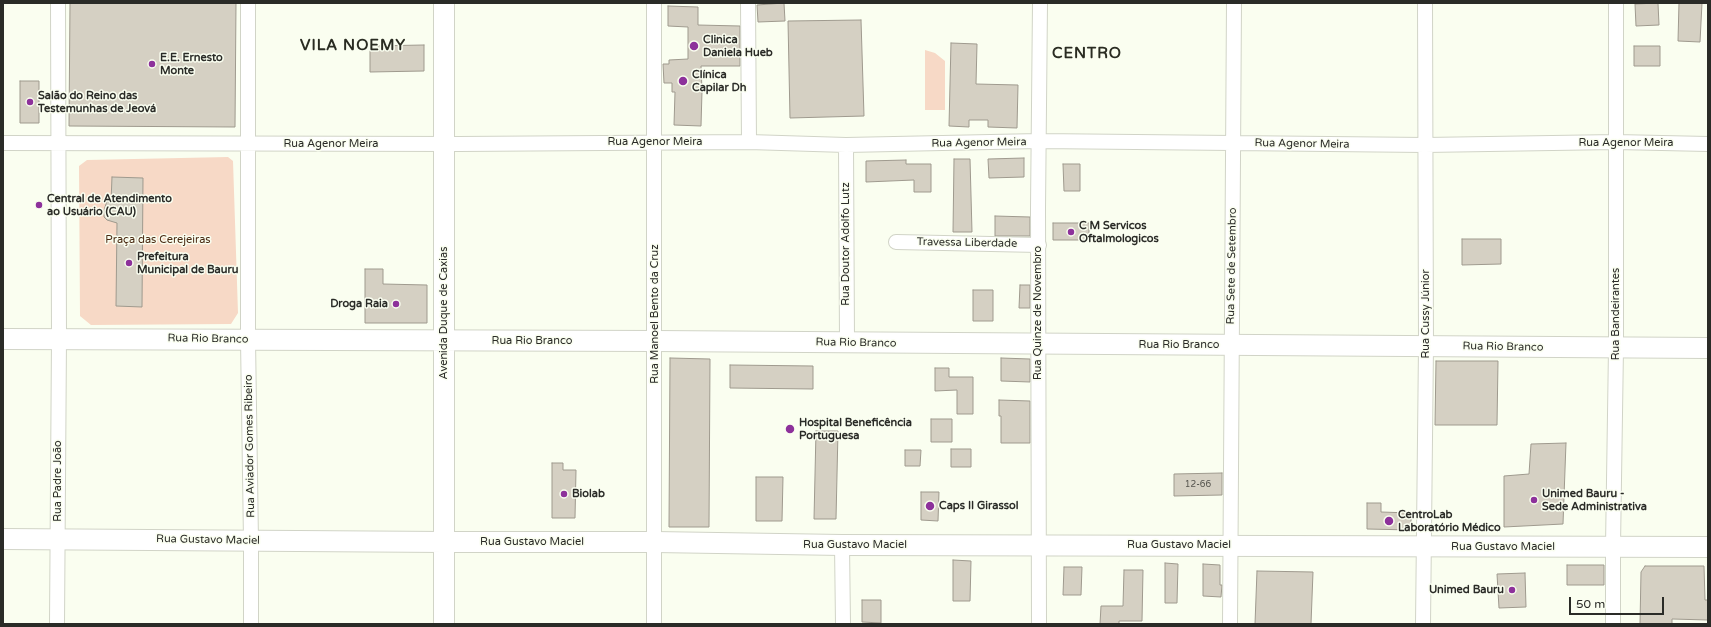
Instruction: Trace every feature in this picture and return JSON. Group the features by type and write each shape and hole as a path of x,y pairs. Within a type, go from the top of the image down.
{"street":[{"path":"58,3 59,338"},
{"path":"248,3 248,340"},
{"name":"Avenida Duque de Caxias","path":"444,3 452,144"},
{"name":"Avenida Duque de Caxias","path":"444,624 450,542 452,144 458,3"},
{"name":"Rua Manoel Bento da Cruz","path":"654,3 654,624"},
{"path":"748,3 749,142"},
{"name":"Rua Quinze de Novembro","path":"1039,624 1038,345 1040,3"},
{"name":"Rua Sete de Setembro","path":"1230,624 1234,3"},
{"name":"Rua Cussy Júnior","path":"1423,624 1426,346 1425,3"},
{"name":"Rua Bandeirantes","path":"1613,624 1616,348 1616,3"},
{"path":"3,143 58,142 249,144"},
{"name":"Rua Agenor Meira","path":"249,144 654,142 749,142 846,145 1039,142 1425,145 1616,142 1708,144"},
{"name":"Rua Doutor Adolfo Lutz","path":"846,145 847,342"},
{"name":"Travessa Liberdade","path":"896,242 1039,245"},
{"name":"Rua Padre João","path":"57,624 59,338"},
{"name":"Rua Rio Branco","path":"3,339 847,342 1038,345 1708,348"},
{"name":"Rua Aviador Gomes Ribeiro","path":"248,340 251,624"},
{"name":"Rua Gustavo Maciel","path":"3,539 1424,548 1613,546 1708,547"},
{"name":"Avenida Duque de Caxias","path":"450,542 457,624"},
{"path":"842,545 843,624"}],"green space":[{"path":"925,50 935,53 945,61 945,110 925,110"},
{"name":"Praça das Cerejeiras","path":"228,157 233,161 238,313 231,324 91,325 80,316 79,166 87,160"}],"building":[{"name":"E.E. Ernesto Monte","path":"70,3 236,3 235,127 69,126"},
{"path":"784,3 785,21 758,22 757,5"},
{"path":"1658,3 1659,25 1636,26 1635,4"},
{"path":"1679,3 1702,3 1700,42 1678,41"},
{"path":"668,6 698,7 698,25 740,26 740,66 701,66 701,126 674,125 675,92 672,92 672,83 664,83 663,64 669,64 669,60 688,59 688,27 668,26"},
{"path":"861,20 864,116 790,118 788,21"},
{"path":"951,43 977,44 976,84 1018,85 1017,128 988,127 988,120 969,120 969,127 949,126"},
{"path":"424,45 424,71 370,72 370,46"},
{"path":"1634,46 1660,46 1660,66 1634,66"},
{"name":"Salão do Reino das Testemunhas de Jeová","path":"20,81 39,81 39,123 20,123"},
{"path":"1024,158 1024,177 989,178 988,159"},
{"path":"954,159 970,159 972,232 953,232"},
{"path":"906,160 906,164 931,164 931,192 914,192 914,180 866,182 866,161"},
{"path":"1063,164 1080,164 1080,191 1064,191"},
{"name":"Prefeitura Municipal de Bauru","path":"112,177 143,178 142,307 116,306 117,223 107,220 104,217 104,210 107,201 111,203"},
{"path":"995,216 1030,217 1030,236 995,236"},
{"name":"C M Servicos Oftalmologicos","path":"1053,223 1089,223 1089,240 1053,240"},
{"path":"1462,239 1501,239 1501,264 1462,265"},
{"name":"Droga Raia","path":"365,269 383,269 383,284 427,285 427,323 365,323"},
{"path":"1020,285 1030,285 1030,308 1019,308"},
{"path":"973,290 993,290 993,321 973,321"},
{"path":"670,358 710,359 709,527 669,527"},
{"path":"1001,358 1030,359 1030,382 1001,381"},
{"path":"1436,361 1498,361 1497,425 1435,425"},
{"path":"730,365 813,366 813,389 730,388"},
{"path":"935,368 949,368 949,377 973,377 973,414 957,414 957,390 935,391"},
{"path":"999,400 1030,401 1030,443 1001,443 1001,416 999,416"},
{"path":"931,419 952,419 952,442 931,442"},
{"path":"816,431 838,431 836,519 814,519"},
{"name":"Unimed Bauru - Sede Administrativa","path":"1566,443 1563,524 1504,527 1504,476 1529,474 1531,444"},
{"path":"951,449 971,449 971,467 951,467"},
{"path":"905,450 921,450 920,466 905,466"},
{"name":"Biolab","path":"552,463 563,463 563,470 576,470 575,518 552,518"},
{"path":"1222,473 1222,495 1174,496 1174,474"},
{"path":"756,477 783,477 782,521 756,521"},
{"name":"Caps II Girassol","path":"921,492 939,492 938,521 921,520"},
{"name":"CentroLab Laboratório Médico","path":"1367,503 1381,503 1381,512 1411,513 1411,530 1367,529"},
{"path":"953,560 971,561 970,601 953,601"},
{"path":"1165,563 1178,564 1177,603 1165,603"},
{"path":"1203,564 1220,565 1220,585 1222,585 1221,597 1203,596"},
{"path":"1567,565 1604,565 1604,585 1567,585"},
{"path":"1645,566 1704,566 1705,600 1708,600 1708,620 1672,619 1672,624 1640,624 1641,572"},
{"path":"1064,567 1082,567 1081,595 1063,595"},
{"path":"1124,570 1143,570 1142,621 1119,621 1119,624 1100,624 1101,606 1123,606"},
{"path":"1257,571 1313,572 1311,624 1255,624"},
{"name":"Unimed Bauru","path":"1525,573 1526,607 1499,608 1497,574"},
{"path":"862,600 881,600 881,623 862,622"}],"place":[{"name":"Clinica Daniela Hueb","path":"694,46"},
{"name":"E.E. Ernesto Monte","path":"152,64"},
{"name":"Clínica Capilar Dh","path":"683,81"},
{"name":"Salão do Reino das Testemunhas de Jeová","path":"30,102"},
{"name":"Central de Atendimento ao Usuário (CAU)","path":"39,205"},
{"name":"C M Servicos Oftalmologicos","path":"1071,232"},
{"name":"Prefeitura Municipal de Bauru","path":"129,263"},
{"name":"Droga Raia","path":"396,304"},
{"name":"Hospital Beneficência Portuguesa","path":"790,429"},
{"name":"Biolab","path":"564,494"},
{"name":"Unimed Bauru - Sede Administrativa","path":"1534,500"},
{"name":"Caps II Girassol","path":"930,506"},
{"name":"CentroLab Laboratório Médico","path":"1389,521"},
{"name":"Unimed Bauru","path":"1512,590"}],"district":[{"name":"VILA NOEMY","path":"353,46"},
{"name":"CENTRO","path":"1087,54"}]}
